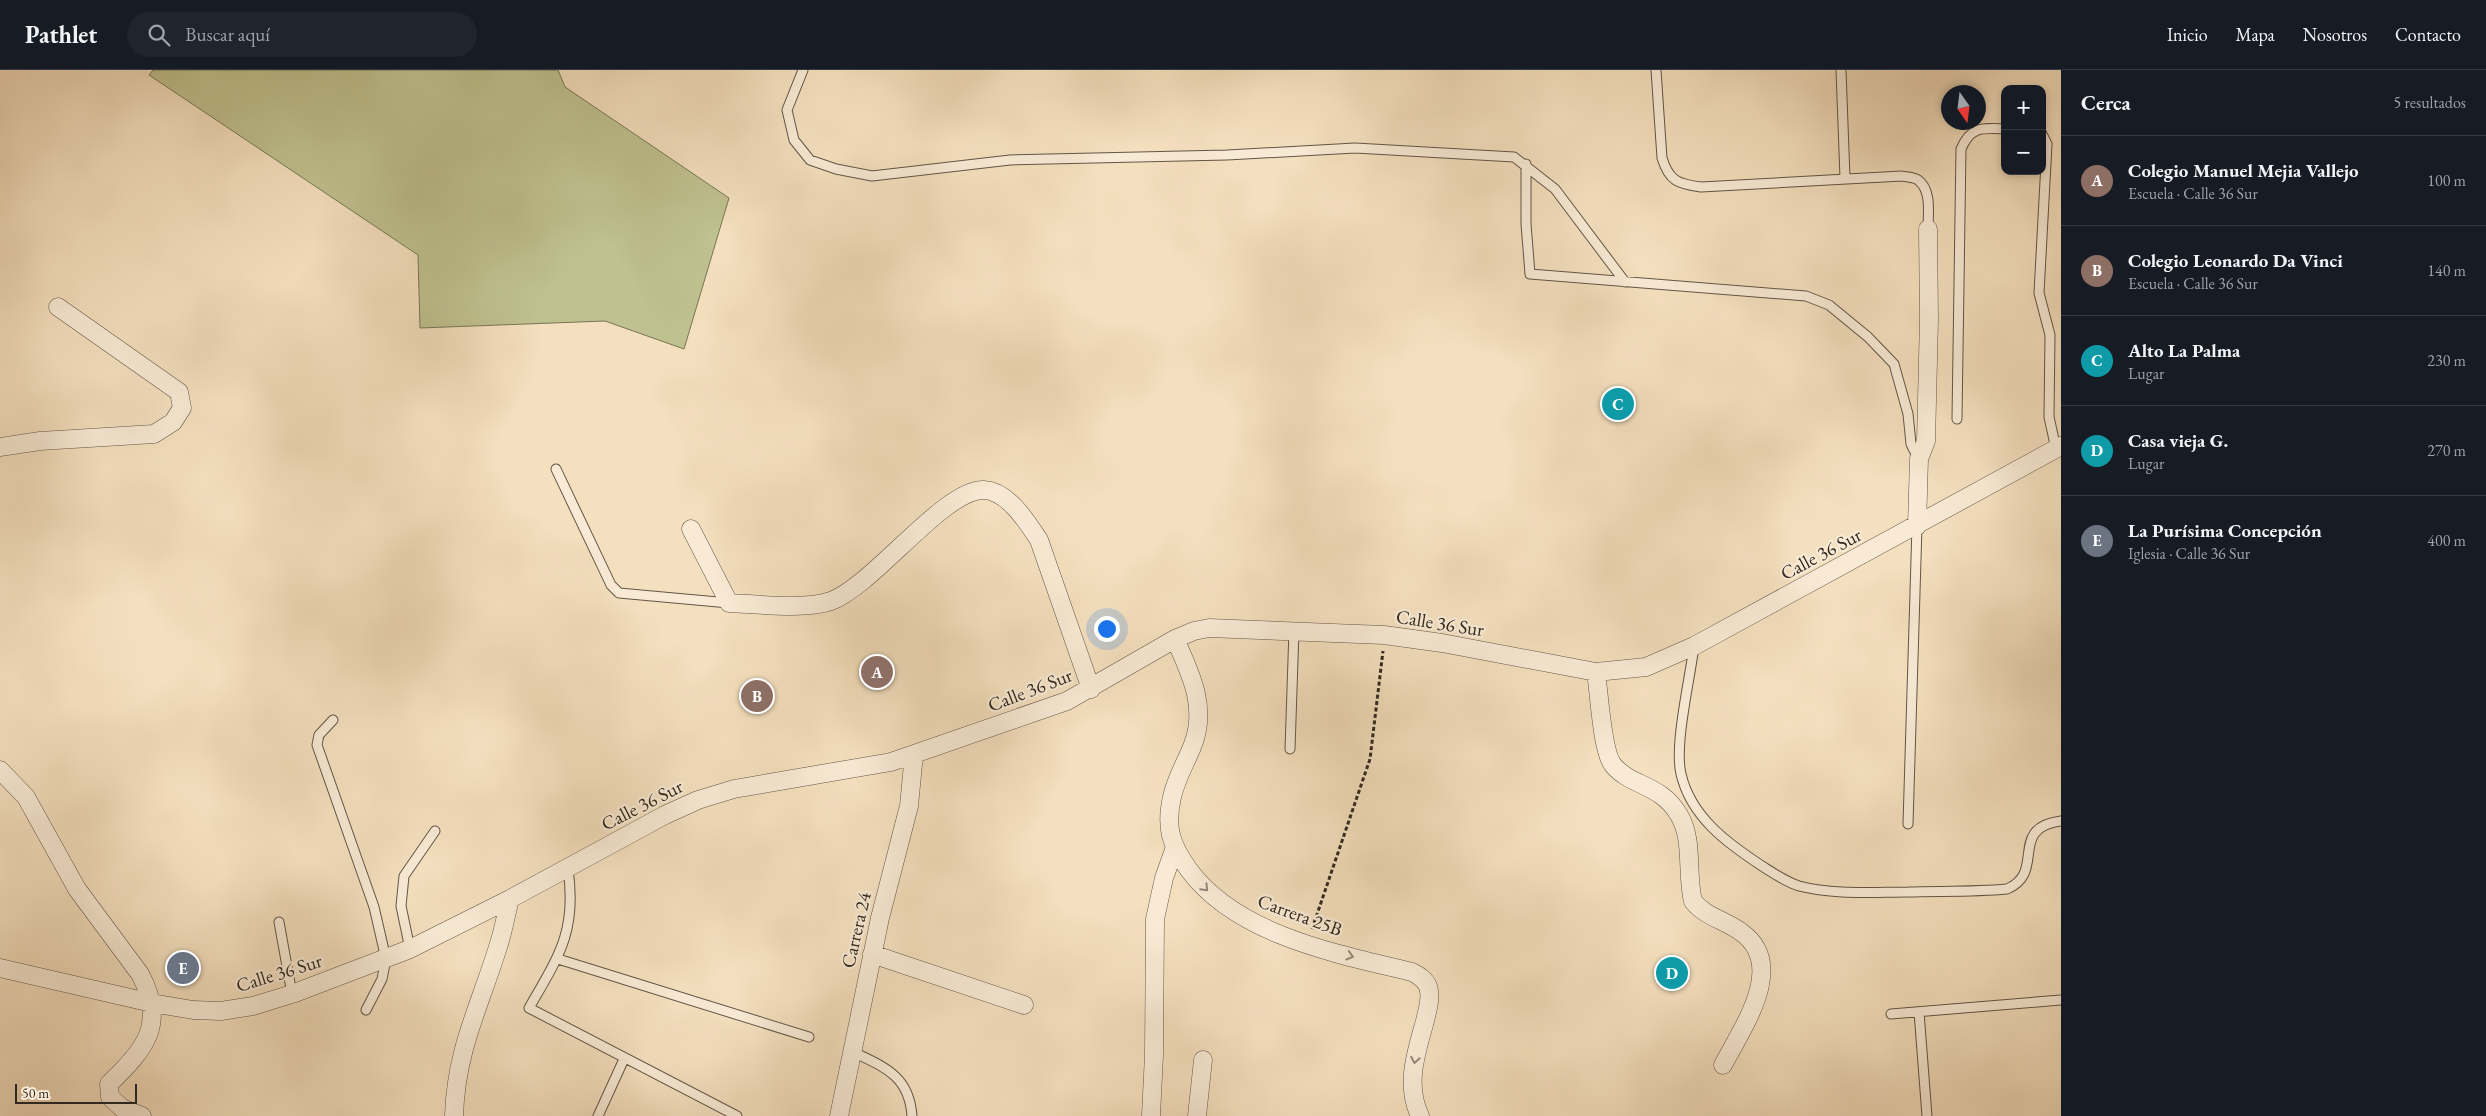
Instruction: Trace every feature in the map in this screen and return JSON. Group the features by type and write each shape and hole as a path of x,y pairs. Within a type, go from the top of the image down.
{"street":[{"path":"1917,526 1918,459 1926,441 1929,319 1928,229"},
{"path":"0,447 40,441 154,434 173,422 182,408 179,392 58,307"},
{"name":"Calle 36 Sur","path":"0,968 152,1003 193,1010 221,1011 253,1006 292,994 386,959 410,948 510,900 665,815 698,800 734,789 856,770 891,762 1067,701 1091,689 1175,639 1194,631 1209,628 1384,635 1442,643 1596,672 1646,667 1694,646 1917,526 2058,447"},
{"path":"691,529 728,603 797,605 831,601 857,585 957,499 984,490 995,494 1009,504 1027,522 1038,540 1091,689"},
{"name":"Carrera 25B","path":"1175,639 1193,678 1198,703 1198,725 1193,746 1172,797 1169,828 1174,850 1195,878 1217,901 1258,925 1308,943 1412,972 1423,978 1430,989 1430,1003 1416,1054 1412,1080 1414,1103 1420,1116"},
{"path":"1596,672 1606,747 1612,764 1619,772 1653,789 1672,804 1680,817 1685,833 1693,901 1706,914 1734,927 1752,940 1761,961 1759,987 1754,1005 1723,1065"},
{"name":"Carrera 24","path":"840,1116 851,1051 872,954 909,806 914,754"},
{"path":"3,778 26,797 77,888 140,974 152,1003 146,1041 137,1057 109,1084 110,1097 122,1108 142,1116"},
{"path":"1151,1116 1154,1055 1155,919 1164,878 1174,850"},
{"path":"454,1116 454,1089 461,1052 498,948 510,900"},
{"path":"872,954 1024,1005"},
{"path":"1198,1116 1203,1060"}],"lane":[{"path":"803,70 787,110 794,140 810,160 836,169 872,176 1010,160 1227,155 1355,148 1514,157 1526,164 1555,189 1625,282"},
{"path":"1656,70 1662,158 1666,172 1676,181 1701,187 1902,176 1917,179 1925,188 1928,202 1928,229"},
{"path":"1841,70 1845,178"},
{"path":"1957,419 1961,149 1967,136 1980,128 2001,129"},
{"path":"2046,142 2046,163"},
{"path":"1526,164 1525,216 1530,274 1806,296 1829,305 1868,337 1894,364 1901,383 1908,414 1911,444 1918,459"},
{"path":"2045,175 2039,293 2050,335 2049,417 2058,447"},
{"path":"556,469 611,585 619,592 728,603"},
{"path":"1908,824 1917,526"},
{"path":"1290,749 1294,630"},
{"path":"1694,646 1679,756 1681,775 1686,788 1706,822 1724,840 1777,875 1796,885 1815,889 1867,892 2007,889 2018,884 2024,877 2032,837 2041,827 2061,821"},
{"path":"332,720 319,735 317,744 374,907 386,959 382,979 366,1010"},
{"path":"410,948 401,906 404,876 435,831"},
{"path":"568,869 571,890 570,925 558,959 529,1008 737,1116"},
{"path":"279,922 292,994"},
{"path":"558,959 809,1037"},
{"path":"1891,1014 2061,1000"},
{"path":"1919,1012 1927,1116"},
{"path":"851,1051 884,1067 905,1086 911,1104 912,1116"},
{"path":"598,1116 624,1059"}],"path":[{"path":"1308,943 1370,759 1384,635"}],"green space":[{"path":"153,70 558,70 565,87 729,198 684,349 605,321 420,328 418,255 149,75"}],"building":[{"path":"1667,963 1683,970 1673,988 1661,986 1659,981"}],"place":[{"name":"Alto La Palma","path":"1618,404"},
{"name":"Colegio Manuel Mejia Vallejo","path":"877,672"},
{"name":"Colegio Leonardo Da Vinci","path":"757,696"},
{"name":"La Purísima Concepción","path":"183,968"},
{"name":"Casa vieja G.","path":"1672,973"}]}
